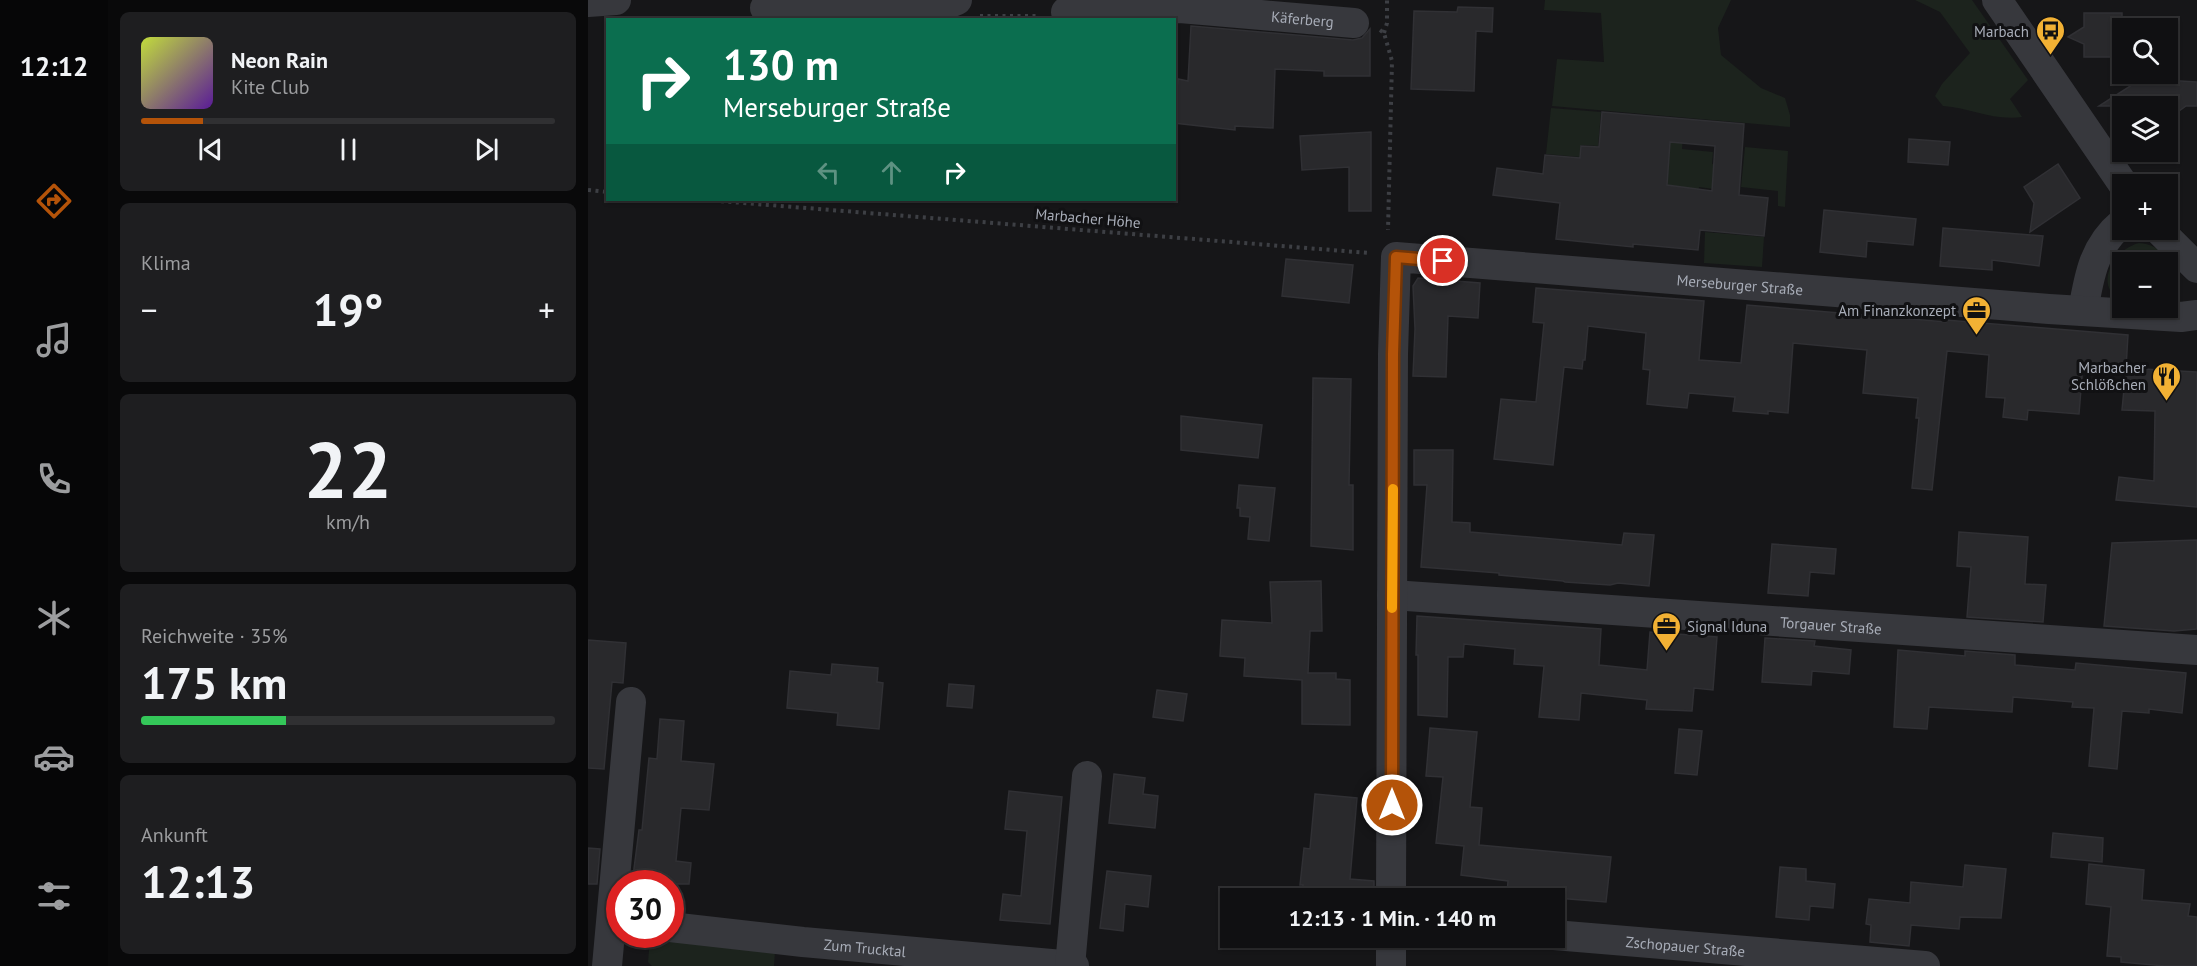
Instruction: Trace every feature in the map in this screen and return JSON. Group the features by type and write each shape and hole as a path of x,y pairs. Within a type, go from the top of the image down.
{"street":[{"path":"588,2 616,0"},
{"path":"1997,0 2116,174"},
{"name":"Käferberg","path":"1066,12 1180,4 1354,23"},
{"path":"765,8 906,13 946,5"},
{"path":"2083,311 2088,279 2098,250 2112,234"},
{"path":"2169,240 2197,268"},
{"path":"1390,888 1379,758 1392,595 1392,256"},
{"name":"Merseburger Straße","path":"1392,256 2083,311 2181,317 2197,315"},
{"name":"Torgauer Straße","path":"1392,595 2197,650"},
{"path":"619,870 631,702"},
{"name":"Zum Trucktal","path":"684,930 801,954 1072,966 1086,776"},
{"name":"Zschopauer Straße","path":"1565,936 1925,966"},
{"path":"607,966 611,948"},
{"path":"1391,948 1391,966"}],"path":[{"path":"1387,0 1387,23 1384,33 1392,61 1392,256"},
{"path":"946,5 969,16 1059,16 1066,12"},
{"path":"1354,23 1376,26 1384,33"},
{"path":"588,190 606,192"},
{"name":"Marbacher Höhe","path":"718,201 1392,256"}],"shaded area":[{"path":"1545,0 1731,0 1718,28 1721,55 1761,88 1785,98 1790,115 1790,127 1552,106 1557,59 1604,62 1601,13 1544,10"},
{"path":"1915,0 1972,0 2028,80 2010,99 2022,117 1992,116 1943,106 1935,96 1942,84 1970,53 1940,12"},
{"path":"1551,108 1601,112 1598,146 1581,145 1580,157 1546,154"},
{"path":"1653,118 1684,121 1682,149 1713,152 1712,164 1739,166 1714,189 1699,187 1695,210 1667,208 1668,178 1649,176"},
{"path":"1745,147 1788,151 1785,207 1778,206 1778,191 1741,187"},
{"path":"1705,232 1764,237 1762,267 1704,263"},
{"path":"2139,243 2149,245 2161,252 2123,252"},
{"path":"2112,265 2112,292 2108,286"},
{"path":"684,937 770,945 775,951 774,966 652,966 648,962 649,948 684,948"}],"building":[{"path":"1458,7 1493,8 1492,32 1476,31 1474,91 1411,89 1414,11 1457,12"},
{"path":"2084,13 2122,13 2122,18 2112,18 2112,57 2084,57 2084,44 2068,37 2084,27"},
{"path":"1191,26 1353,40 1362,38 1370,29 1370,76 1324,76 1324,71 1275,69 1273,128 1235,126 1235,130 1176,123 1178,79 1188,81"},
{"path":"2197,82 2197,106 2186,106 2178,112 2178,96 2115,96 2133,84"},
{"path":"2112,98 2112,106 2099,106"},
{"path":"1602,112 1744,124 1739,195 1768,198 1764,236 1700,230 1698,250 1633,244 1633,247 1556,239 1560,203 1493,195 1497,168 1543,174 1545,155 1580,158 1581,146 1599,147","holes":["1670,142 1715,146 1712,191 1667,185"]},
{"path":"1371,132 1371,211 1349,211 1349,167 1302,170 1300,136"},
{"path":"1909,139 1950,142 1948,165 1908,162"},
{"path":"2058,164 2080,198 2030,232 2034,203 2024,187"},
{"path":"1824,210 1916,219 1913,245 1867,241 1866,257 1820,252"},
{"path":"1943,228 2043,236 2039,266 1992,260 1992,270 1940,266"},
{"path":"1286,259 1353,265 1349,303 1282,296"},
{"path":"1418,278 1480,283 1478,318 1448,316 1446,377 1413,376 1415,329 1413,286"},
{"path":"1536,288 1704,301 1699,360 1741,363 1747,305 2128,335 2126,368 2083,364 2079,414 2028,410 2027,420 2003,417 2005,398 1986,397 1989,355 1947,351 1932,490 1912,488 1919,418 1916,418 1918,398 1863,393 1867,350 1793,343 1788,413 1733,411 1735,397 1689,393 1687,408 1647,404 1650,370 1643,369 1646,333 1588,326 1582,369 1564,367 1553,465 1494,459 1501,399 1536,402 1544,323 1533,322"},
{"path":"2126,368 2197,372 2197,507 2116,500 2119,477 2154,481 2155,411 2122,410"},
{"path":"1313,378 1351,379 1349,485 1353,485 1353,550 1311,546"},
{"path":"1181,416 1262,425 1258,458 1181,450"},
{"path":"1414,450 1453,450 1452,522 1470,523 1470,532 1622,545 1624,533 1654,535 1649,586 1565,582 1499,575 1499,573 1421,567 1427,485 1414,485"},
{"path":"1239,485 1275,488 1269,541 1248,539 1250,517 1240,516 1240,508 1237,508"},
{"path":"1959,532 2028,537 2025,584 2046,585 2043,622 1967,617 1971,567 1957,566"},
{"path":"2197,540 2197,629 2174,631 2104,626 2112,543"},
{"path":"1772,544 1836,549 1834,574 1810,572 1808,596 1768,593"},
{"path":"1321,581 1322,631 1310,631 1308,673 1336,673 1336,679 1350,680 1350,725 1302,724 1302,680 1244,676 1245,658 1220,656 1222,620 1272,623 1270,582"},
{"path":"1417,616 1601,629 1599,665 1647,670 1650,632 1717,637 1713,690 1694,688 1692,711 1646,709 1647,700 1581,693 1579,720 1539,717 1544,666 1514,664 1515,649 1464,644 1463,657 1448,657 1447,717 1418,715"},
{"path":"1765,638 1815,641 1814,646 1851,650 1849,674 1812,671 1811,685 1762,682"},
{"path":"588,640 626,643 623,683 612,682 604,769 588,768"},
{"path":"1898,650 1965,656 1965,651 2015,655 2015,665 2075,670 2076,663 2186,673 2182,713 2149,709 2149,713 2122,711 2117,769 2089,766 2094,708 2072,707 2073,702 2013,697 2012,712 1929,707 1927,729 1894,727"},
{"path":"832,664 878,668 877,682 883,683 879,729 837,725 838,713 787,708 790,671 831,675"},
{"path":"949,684 974,686 972,708 947,706"},
{"path":"1157,690 1187,694 1183,721 1153,717"},
{"path":"660,719 684,721 681,761 714,764 709,810 681,808 676,861 691,863 689,884 684,884 684,870 634,870 639,830 642,830 649,758 657,759"},
{"path":"1430,728 1477,732 1470,807 1482,808 1479,845 1611,857 1606,902 1565,899 1565,888 1507,888 1508,881 1461,875 1464,846 1436,843 1443,777 1426,776"},
{"path":"1679,729 1702,731 1697,775 1675,773"},
{"path":"1114,774 1145,778 1143,794 1158,796 1155,828 1109,823"},
{"path":"1009,791 1062,797 1050,924 1000,920 1003,894 1021,896 1027,831 1005,829"},
{"path":"1315,794 1357,798 1350,879 1374,881 1374,888 1303,888 1303,885 1300,885 1304,848 1310,849"},
{"path":"2053,833 2103,838 2102,862 2051,857"},
{"path":"588,848 600,849 597,884 588,884"},
{"path":"2089,864 2144,870 2142,900 2190,904 2188,916 2197,917 2197,966 2121,962 2121,957 2107,956 2111,907 2086,904"},
{"path":"1965,865 2006,869 2001,918 1960,917 1959,929 1911,925 1909,946 1870,942 1871,925 1866,924 1869,899 1910,903 1911,882 1963,887"},
{"path":"1780,867 1806,869 1806,881 1835,884 1833,908 1810,906 1809,920 1776,917"},
{"path":"1107,871 1151,876 1148,907 1125,904 1123,931 1100,928"}],"slow traffic":[{"path":"1392,608 1393,489"}],"place":[{"name":"Marbach","path":"2050,56"},
{"name":"Am Finanzkonzept","path":"1977,336"},
{"name":"Marbacher Schlößchen","path":"2167,402"},
{"name":"Signal Iduna","path":"1666,652"}],"route":[{"path":"1392,805 1393,354 1396,257 1443,261"}]}
